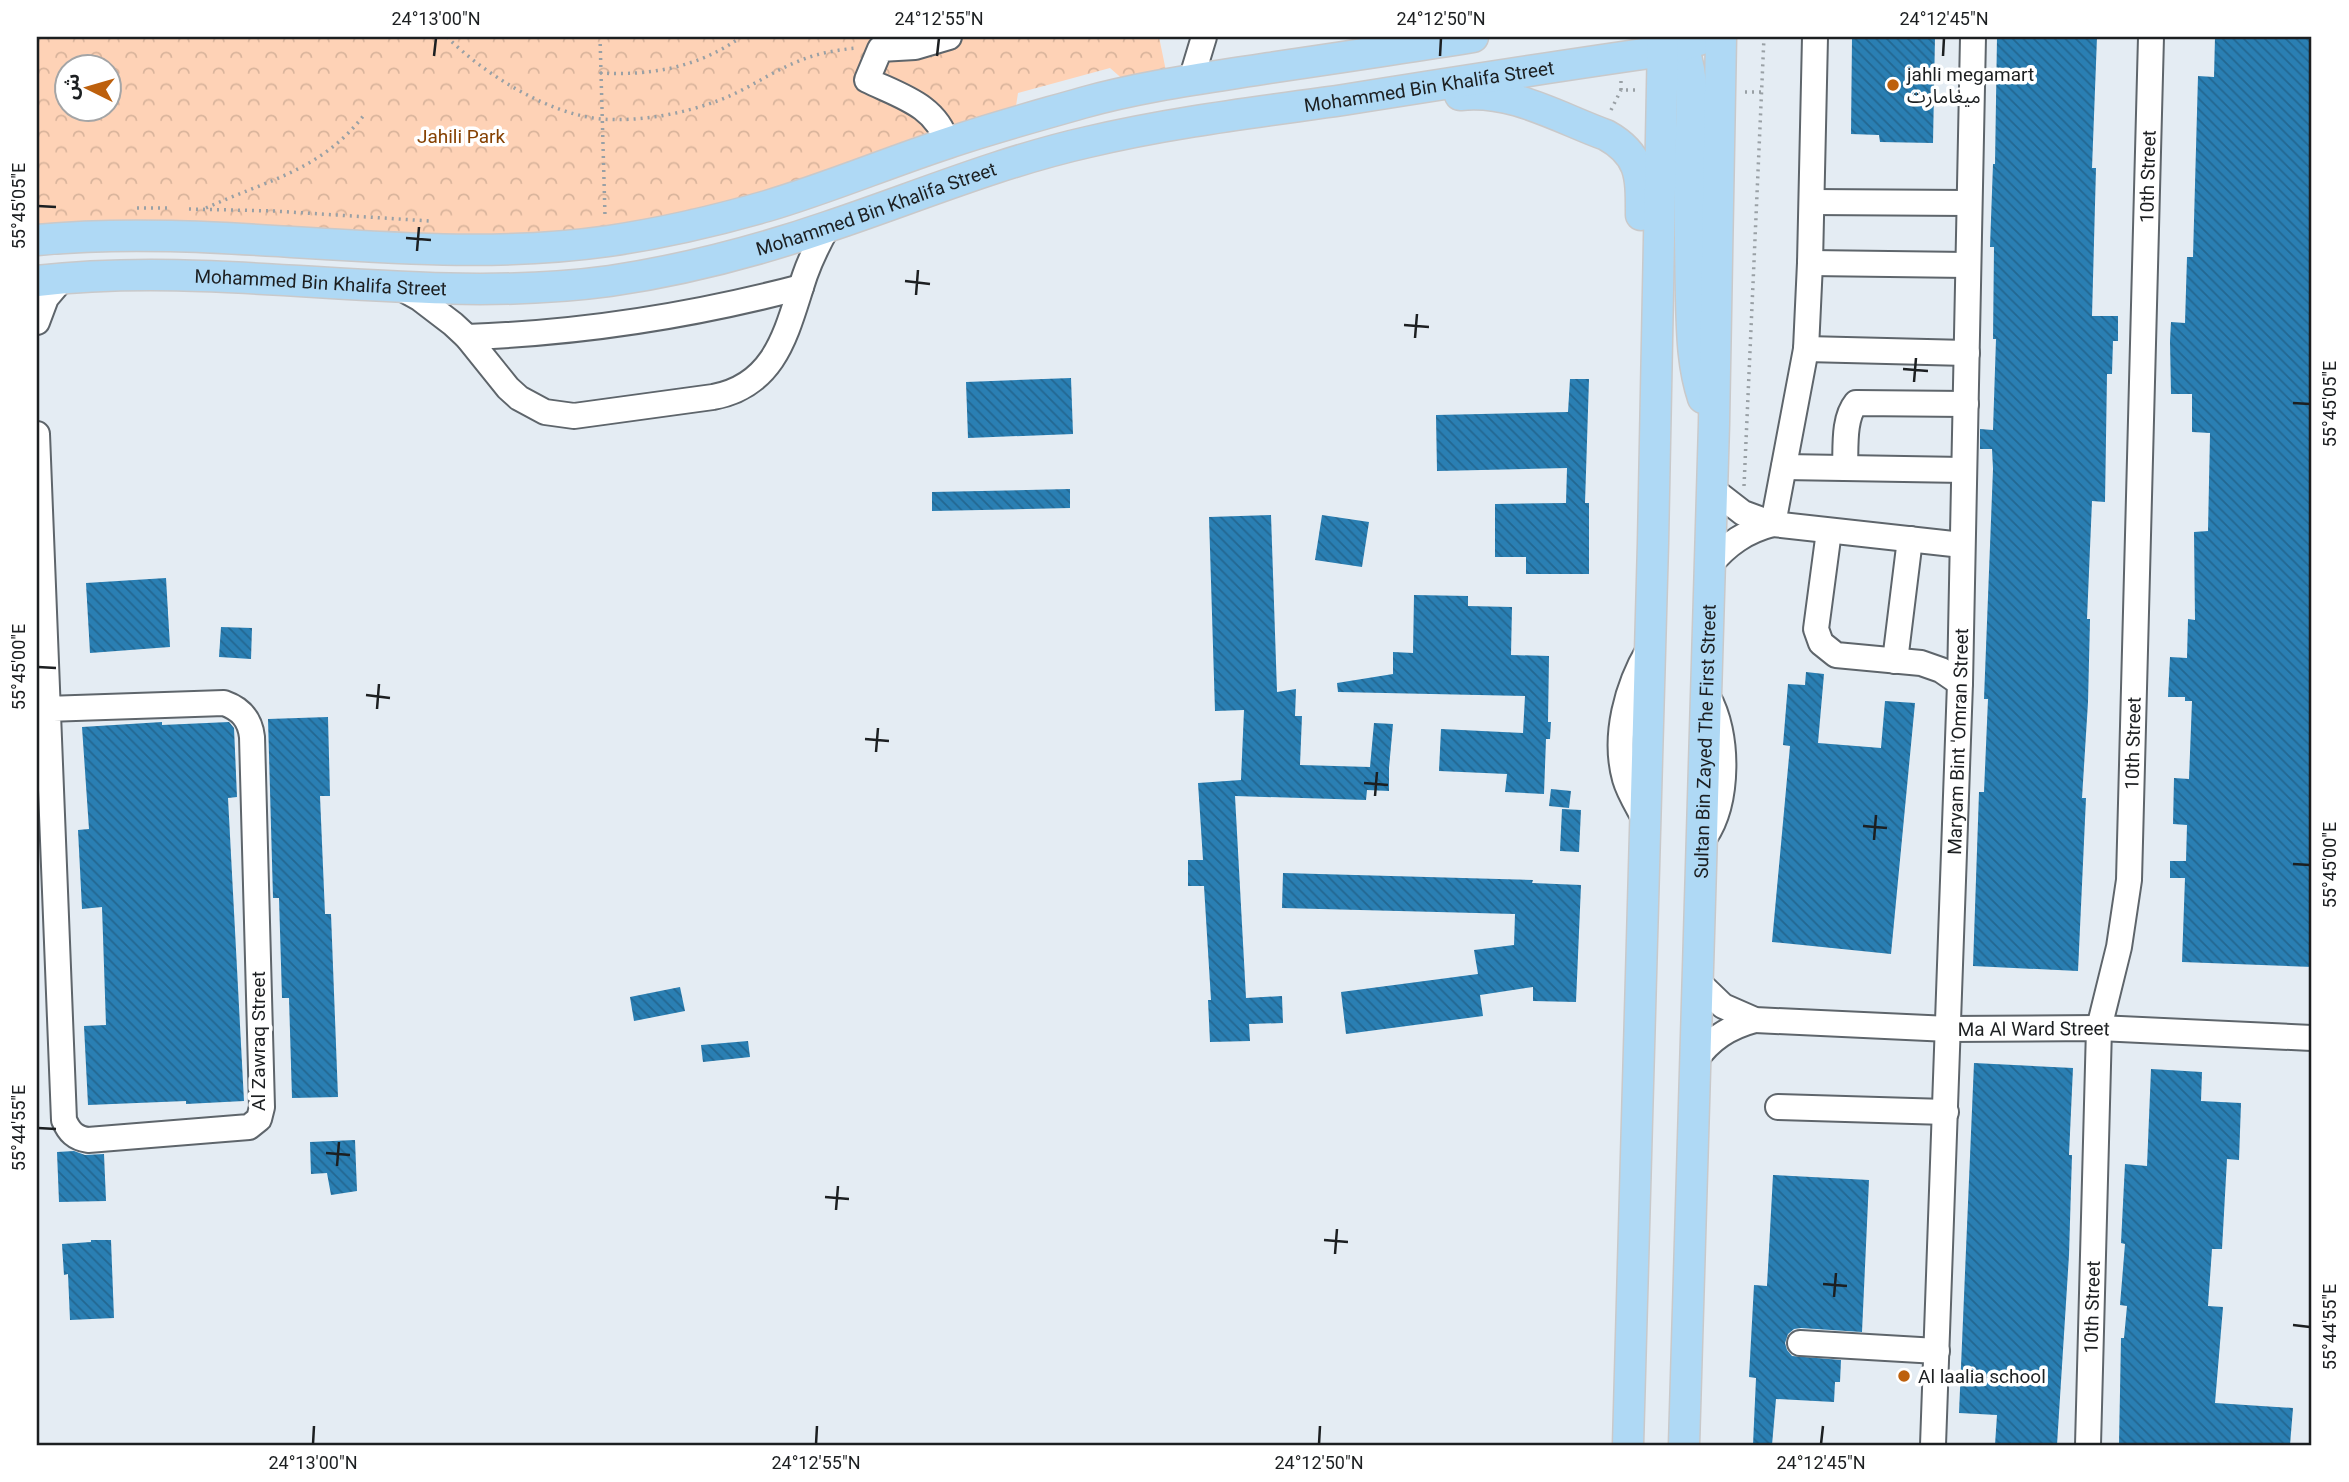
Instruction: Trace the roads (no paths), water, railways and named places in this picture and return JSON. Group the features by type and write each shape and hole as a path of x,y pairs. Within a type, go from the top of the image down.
{"main road":[{"path":"1339,58 1400,37"},
{"name":"Mohammed Bin Khalifa Street","path":"37,240 85,236 202,236 415,249 554,248 601,224 698,225 770,205 947,143 1152,86 1473,37"},
{"name":"Sultan Bin Zayed The First Street","path":"1684,1445 1714,424 1721,37"},
{"name":"Mohammed Bin Khalifa Street","path":"50,280 119,274 191,274 401,288 484,290 607,281 719,259 828,226 990,170 1086,142 1154,128 1340,100 1679,41"},
{"path":"1679,41 1688,66 1691,91 1689,207 1692,348 1699,387 1714,424"},
{"path":"1628,1445 1658,315 1679,41"},
{"path":"1340,100 1383,103 1474,93 1495,95 1515,99 1619,142 1633,158 1641,177 1643,242 1647,274 1658,315"}],"street":[{"path":"947,143 944,131 930,113 867,80 880,49 915,47 949,37"},
{"path":"1191,80 1204,37"},
{"path":"1773,524 1806,349 1815,37"},
{"name":"Maryam Bint 'Omran Street","path":"1934,1445 1960,683 1973,37"},
{"name":"10th Street","path":"2088,1445 2099,1028 2121,936 2129,880 2151,37"},
{"path":"1812,202 1969,203"},
{"path":"401,288 437,310 467,337 508,388 519,398 545,412 574,416 713,397 730,394 746,385 772,360 782,344 811,258 828,226"},
{"path":"1810,263 1968,265"},
{"path":"37,322 50,280"},
{"path":"467,337 535,334 636,323 714,309 801,287"},
{"path":"1806,349 1967,353"},
{"path":"1845,468 1848,418 1856,403 1966,404"},
{"name":"Al Zawraq Street","path":"37,433 46,709 46,899 64,1120 67,1128 80,1139 88,1140 243,1128 255,1124 262,1113 262,1107 252,737 248,722 239,709 225,703 46,709"},
{"path":"1784,467 1965,470"},
{"path":"1712,489 1743,513 1773,524 1962,545"},
{"path":"1709,566 1719,553 1737,539 1757,528 1773,524"},
{"path":"1829,531 1816,629 1827,650 1836,655 1931,666 1960,683"},
{"path":"1895,661 1910,539"},
{"name":"Ma Al Ward Street","path":"1697,982 1723,1006 1755,1020 1949,1029 2099,1028 2312,1038"},
{"name":"Ma Al Ward Street","path":"1695,1061 1721,1034 1755,1020"},
{"path":"1778,1107 1946,1112"},
{"path":"1800,1343 1937,1351"}],"place":[{"name":"jahli megamart ميغامارت","path":"1893,85"},
{"name":"Al laalia school","path":"1904,1376"}],"park label":[{"name":"Jahili Park","path":"461,136"}]}
